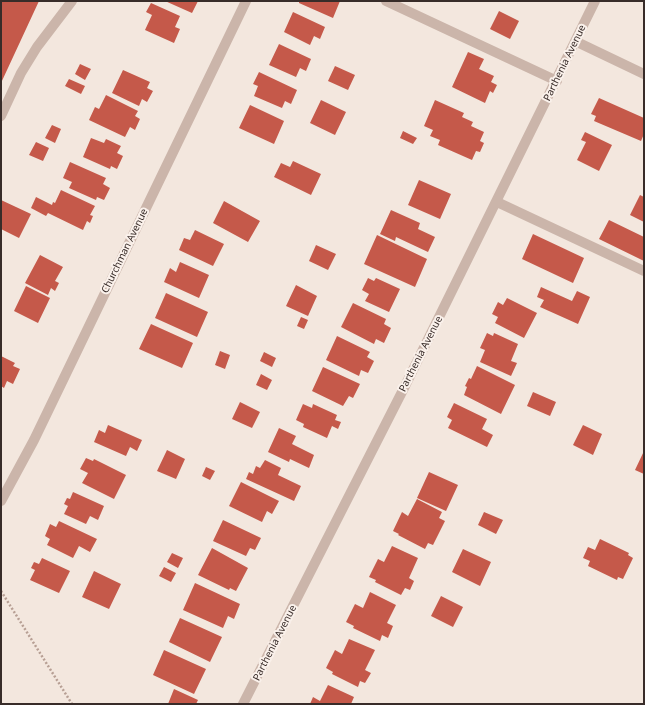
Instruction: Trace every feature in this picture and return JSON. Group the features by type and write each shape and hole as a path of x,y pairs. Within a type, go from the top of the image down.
{"street":[{"path":"1,116 21,73 37,47 72,1"},
{"name":"Churchman Avenue","path":"1,500 34,440 246,1"},
{"path":"386,1 557,81"},
{"name":"Parthenia Avenue","path":"243,704 497,202 596,1"},
{"path":"576,42 644,74"},
{"path":"497,202 644,271"}],"path":[{"path":"1,591 72,704"}],"building":[{"path":"1,1 39,1 1,83"},
{"path":"165,1 198,1 192,13"},
{"path":"299,1 340,1 333,18 299,3"},
{"path":"151,3 180,16 175,27 180,29 174,43 145,30 152,15 146,12"},
{"path":"499,11 519,21 510,39 490,29"},
{"path":"293,12 325,27 320,39 314,36 310,45 284,32"},
{"path":"279,44 311,59 306,71 300,68 296,77 269,65"},
{"path":"468,52 484,59 479,69 494,76 491,82 497,85 493,93 490,91 485,103 452,87"},
{"path":"80,64 91,69 85,80 75,74"},
{"path":"335,66 355,75 348,90 328,81"},
{"path":"123,70 150,82 147,88 153,91 147,102 142,99 139,106 112,93"},
{"path":"259,72 297,90 291,104 285,101 282,108 254,96 258,86 253,84"},
{"path":"69,79 85,86 81,94 65,86"},
{"path":"106,95 138,111 135,116 140,119 135,130 130,127 125,137 89,120 95,107 99,109"},
{"path":"599,98 644,118 644,134 641,141 594,121 596,116 591,114"},
{"path":"321,100 346,112 335,135 310,123"},
{"path":"435,100 464,113 462,117 473,122 471,126 484,132 480,141 484,143 480,152 476,151 472,160 438,145 440,140 430,136 433,130 424,126"},
{"path":"250,105 284,121 274,144 239,128"},
{"path":"52,125 61,129 55,143 45,138"},
{"path":"403,131 417,138 413,144 400,138"},
{"path":"585,132 612,145 599,171 577,160 586,142 581,140"},
{"path":"91,138 104,143 106,139 121,146 117,153 123,156 117,169 111,166 110,169 83,157"},
{"path":"36,142 49,148 43,161 29,155"},
{"path":"293,161 321,174 311,195 274,177 281,163 290,167"},
{"path":"70,162 106,178 103,184 110,188 104,200 97,197 96,200 69,188 72,182 63,178"},
{"path":"419,180 451,194 440,219 408,205"},
{"path":"61,190 95,206 90,215 93,216 90,223 87,221 83,230 48,213 46,216 31,208 36,197 52,205 53,202 55,203"},
{"path":"640,195 644,197 644,222 630,215"},
{"path":"1,200 31,214 19,238 1,229"},
{"path":"224,201 260,221 248,242 213,223"},
{"path":"391,210 420,223 418,229 435,237 428,252 396,237 395,241 380,234"},
{"path":"609,220 644,237 644,261 599,239"},
{"path":"195,230 224,244 213,266 179,250 184,238 190,240"},
{"path":"533,234 584,258 573,283 522,259"},
{"path":"377,235 427,259 415,287 364,264"},
{"path":"316,245 336,254 328,270 309,261"},
{"path":"40,255 63,267 55,281 59,283 55,291 51,288 48,295 25,283"},
{"path":"180,262 209,275 199,298 164,282 170,268 176,272"},
{"path":"368,278 374,281 376,278 400,289 389,312 365,301 369,294 362,290"},
{"path":"296,285 317,296 308,316 286,306"},
{"path":"26,286 50,298 38,323 14,311"},
{"path":"541,287 572,301 577,291 590,297 578,324 540,307 544,300 537,297"},
{"path":"166,293 208,312 197,337 155,318"},
{"path":"507,298 537,313 524,338 495,323 498,317 492,314 498,302 503,305"},
{"path":"353,303 386,319 384,324 391,328 384,343 376,339 374,344 341,327"},
{"path":"301,317 308,320 304,329 297,326"},
{"path":"151,324 193,343 182,368 139,349"},
{"path":"487,333 493,336 494,333 518,344 511,361 517,363 511,376 480,362 485,350 480,348"},
{"path":"337,336 370,352 367,357 374,361 368,373 361,370 359,376 326,360"},
{"path":"220,351 230,355 225,369 215,365"},
{"path":"264,352 276,358 272,367 260,361"},
{"path":"1,356 15,363 13,366 20,369 13,384 7,381 4,388 1,386"},
{"path":"477,366 515,385 501,414 464,395 467,387 465,386 469,378 471,379"},
{"path":"323,367 360,384 353,398 349,396 343,406 312,391"},
{"path":"261,374 272,380 267,390 256,385"},
{"path":"533,392 556,402 550,416 527,406"},
{"path":"240,402 260,412 252,428 232,419"},
{"path":"454,403 487,419 482,429 493,435 487,447 448,428 452,420 447,417"},
{"path":"303,404 312,408 313,404 337,415 335,420 341,422 338,429 332,426 327,438 303,427 304,424 296,420"},
{"path":"108,425 142,440 137,451 130,447 126,456 94,442 99,430 105,433"},
{"path":"583,425 602,434 593,455 573,445"},
{"path":"279,428 296,436 292,444 314,455 309,468 290,459 289,462 268,452"},
{"path":"167,450 185,459 176,479 157,471"},
{"path":"644,451 644,474 635,470"},
{"path":"86,458 93,461 94,459 126,475 114,499 82,483 88,473 80,469"},
{"path":"265,460 281,468 278,475 301,486 294,501 246,479 249,472 253,474 256,466 260,468"},
{"path":"206,467 215,471 210,480 202,476"},
{"path":"429,472 458,485 446,511 417,498"},
{"path":"241,482 279,501 272,514 267,511 262,522 229,506"},
{"path":"73,492 104,506 98,520 90,516 86,524 64,514 68,506 64,504 67,498 70,499"},
{"path":"417,499 442,512 439,518 445,521 433,545 428,543 425,549 393,531 402,512 408,516"},
{"path":"484,512 503,520 496,534 478,525"},
{"path":"223,520 261,538 255,550 250,548 246,556 213,541"},
{"path":"59,521 97,539 90,552 79,546 73,558 47,545 50,539 45,536 50,524 56,527"},
{"path":"600,539 629,553 628,555 633,558 623,579 618,577 617,580 588,566 590,561 583,558 588,547 595,550"},
{"path":"392,546 418,558 409,578 414,581 410,590 405,588 401,595 375,582 376,580 369,577 378,559 384,562"},
{"path":"212,548 248,568 236,591 230,588 229,590 198,575"},
{"path":"463,549 491,562 480,586 452,572"},
{"path":"172,553 183,558 178,568 167,562"},
{"path":"42,558 70,571 59,593 30,580 35,570 31,568 34,562 39,564"},
{"path":"164,567 176,573 171,582 159,576"},
{"path":"94,571 121,584 109,609 82,597"},
{"path":"195,583 240,604 234,619 228,616 223,628 183,610"},
{"path":"370,592 396,605 387,623 393,626 388,638 382,635 380,641 353,628 354,626 346,622 355,604 363,608"},
{"path":"441,596 463,607 453,627 431,616"},
{"path":"180,618 222,637 210,662 169,642"},
{"path":"349,639 375,650 365,670 371,673 365,683 360,681 358,687 332,674 333,672 326,668 335,650 342,654"},
{"path":"164,650 206,669 194,694 153,675"},
{"path":"328,685 354,697 351,704 310,704 313,697 320,701"},
{"path":"174,689 198,700 196,704 168,704"}]}
